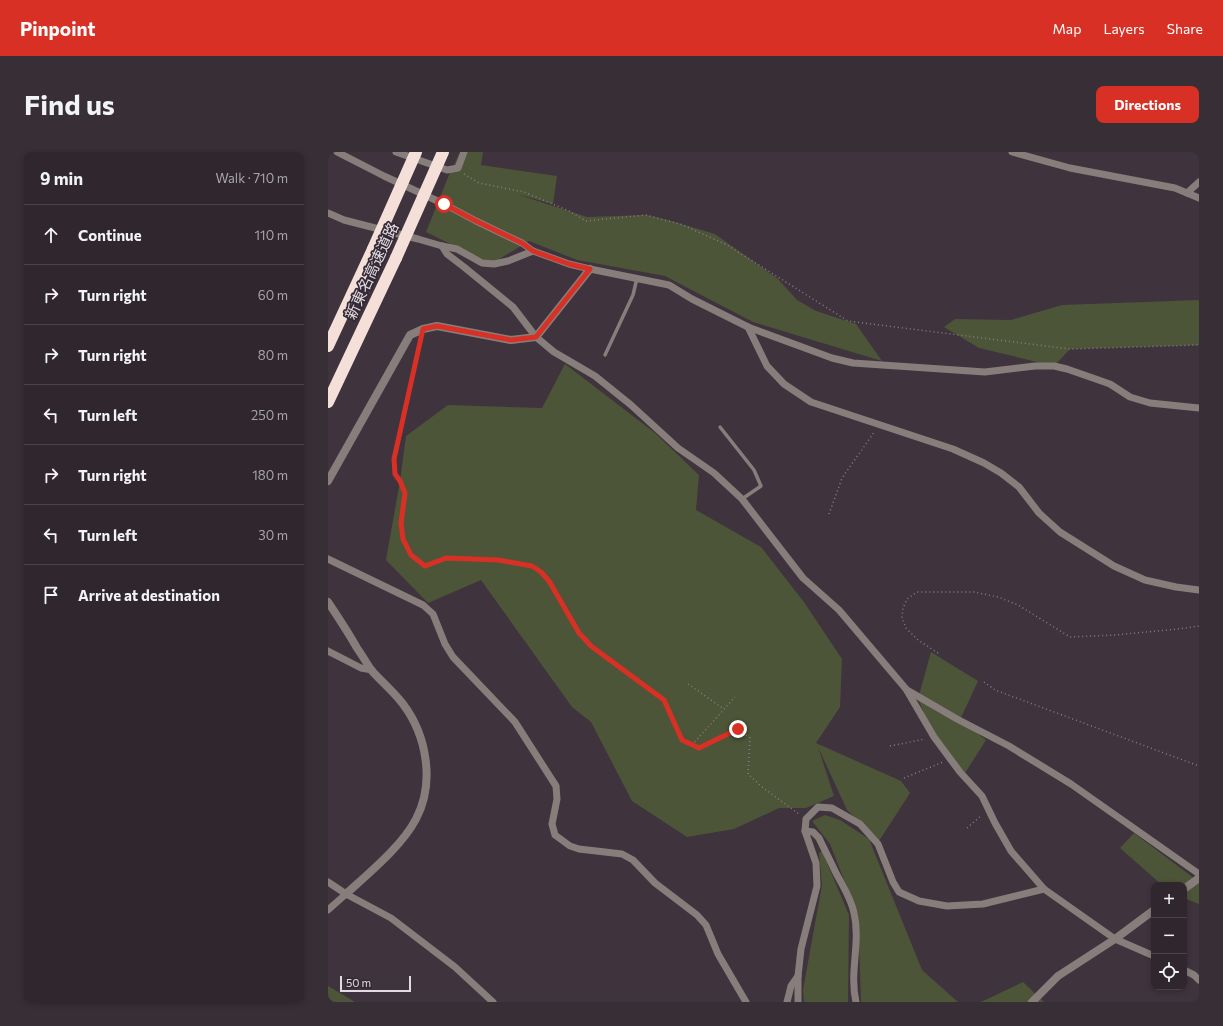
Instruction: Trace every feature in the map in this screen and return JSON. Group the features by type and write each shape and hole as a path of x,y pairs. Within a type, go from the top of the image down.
{"highway":[{"name":"新東名高速道路","path":"328,346 416,152"},
{"name":"新東名高速道路","path":"328,402 396,258 443,152"}],"street":[{"path":"337,152 522,243 533,251 590,269 669,285 692,299 748,327 832,358 853,363 985,372 1035,366 1054,366 1067,368 1110,384 1130,397 1150,403 1199,408"},
{"path":"396,152 447,170 458,168 464,152"},
{"path":"1012,152 1070,168 1175,188 1199,198"},
{"path":"1187,193 1199,182"},
{"path":"328,213 344,220 457,249 482,263 494,264 508,261 533,251"},
{"path":"442,246 447,254 513,307 536,337 554,352 594,376 631,406 678,448 714,474 742,499 803,578 839,610 906,689 934,737 960,772 982,796 1011,851 1044,889 1114,939 1151,955"},
{"path":"328,481 410,335 423,329 437,326 511,340 536,337 590,269"},
{"path":"748,327 767,366 784,384 811,402 953,449 984,463 1001,473 1019,487 1039,513 1060,532 1114,566 1145,580 1176,587 1199,590"},
{"path":"328,559 423,605 433,614 445,644 454,657 516,722 556,786 557,799 552,824 555,835 570,846 622,854 633,860 655,883 697,915 706,925 718,954 746,1002"},
{"path":"328,602 372,670 400,700 414,720 426,757 426,778 423,801 416,819 399,843 328,910"},
{"path":"328,651 361,668 372,670"},
{"path":"906,689 1009,746 1071,784 1199,874"},
{"path":"798,1002 798,976 801,949 816,886 816,863 805,831 806,819 818,806 832,808 860,824 878,844 893,882 900,892 919,901 947,906 984,904 1044,889"},
{"path":"805,831 813,832 819,838 848,896 855,914 857,935 853,972 853,990 856,1002"},
{"path":"1187,886 1199,878"},
{"path":"328,882 346,894 391,918 455,967 493,1002"},
{"path":"1032,1002 1058,976 1151,912"},
{"path":"1187,972 1199,980"},
{"path":"787,1002 791,986 798,976"}],"lane":[{"path":"605,355 633,295 637,278"},
{"path":"720,427 754,470 761,486 742,499"}],"path":[{"path":"455,168 479,183 524,192 569,211 586,221 646,215 683,225 727,246 848,321 1070,349 1199,345"},
{"path":"423,329 394,459 395,474 405,493 401,523 403,539 411,555 425,566 446,558 498,560 532,566 541,572 549,581 579,633 591,646 664,700 682,740 699,748 738,729 750,738 748,774 762,787 806,819"},
{"path":"829,514 842,478 880,424"},
{"path":"938,653 918,640 906,628 902,618 903,608 907,599 917,592 974,592 998,597 1018,605 1070,637 1116,635 1199,626"},
{"path":"984,682 996,690 1199,766"},
{"path":"688,684 724,709"},
{"path":"692,745 735,697"},
{"path":"890,746 934,737"},
{"path":"904,778 950,759"},
{"path":"967,828 988,809"}],"green space":[{"path":"460,152 483,152 481,165 557,176 553,204 516,194 587,217 646,215 715,234 778,279 797,300 816,311 856,324 882,361 753,322 665,276 577,260 529,241 491,264 426,232"},
{"path":"1199,300 1199,345 1070,349 1054,366 979,348 944,327 955,319 1011,320 1062,305"},
{"path":"565,364 655,433 699,475 696,510 761,547 804,602 842,659 840,707 816,743 901,781 910,793 879,841 847,810 818,747 834,796 806,808 779,808 734,829 687,837 632,801 591,722 572,707 481,580 428,603 386,560 400,481 406,436 448,405 542,408"},
{"path":"931,652 978,681 960,720 986,740 965,773 931,729 918,699"},
{"path":"825,815 840,820 869,839 922,970 958,1002 861,1002 858,915 830,844 812,821"},
{"path":"1134,833 1199,882 1199,904 1187,899 1187,882 1159,882 1120,848"},
{"path":"822,851 849,915 848,1002 804,1002 803,990 822,885 819,853"},
{"path":"1023,982 1044,1002 981,1002"},
{"path":"328,986 355,1002 328,1002"}],"route":[{"path":"444,204 522,243 533,251 569,264 590,269 536,337 511,340 437,326 423,329 394,459 395,474 405,493 401,523 403,539 411,555 425,566 446,558 498,560 532,566 541,572 549,581 579,633 591,646 664,700 682,740 699,748 738,729"}]}
